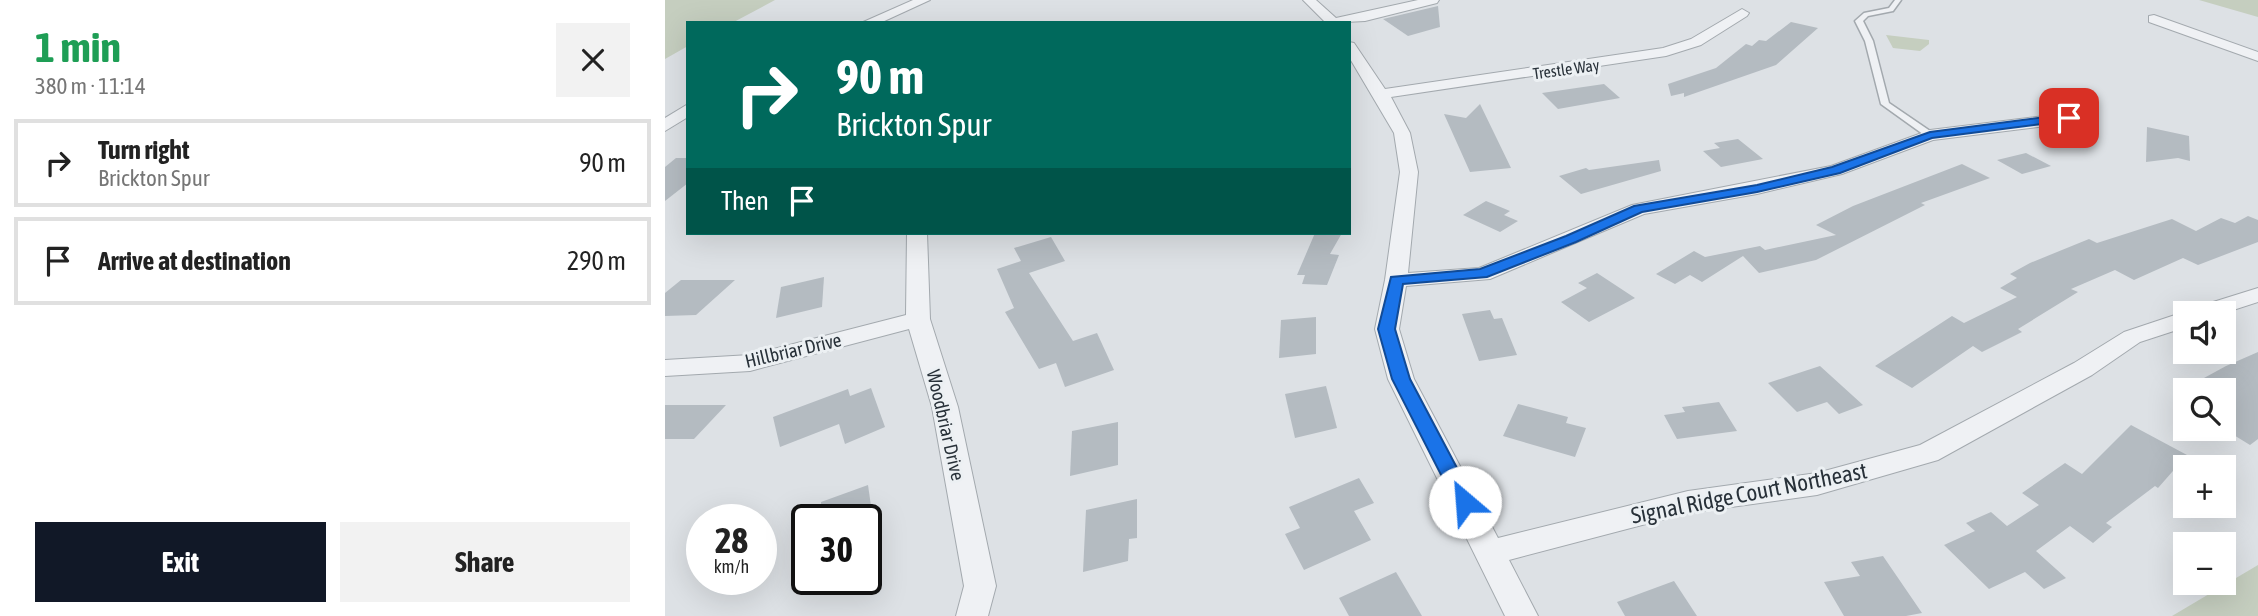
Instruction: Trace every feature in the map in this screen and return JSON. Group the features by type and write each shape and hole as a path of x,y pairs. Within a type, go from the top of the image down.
{"street":[{"path":"873,21 924,0"},
{"path":"1309,0 1333,21"},
{"path":"1340,21 1433,0"},
{"name":"Trestle Way","path":"1381,94 1619,61 1666,51 1696,42 1742,13"},
{"path":"2154,19 2258,57"},
{"path":"1351,49 1381,94 1402,133 1409,172 1396,280 1387,329 1401,379 1523,616"},
{"path":"665,126 686,110"},
{"path":"1396,280 1482,274 1639,209 1757,188 1836,170 1930,135 2069,118"},
{"name":"Woodbriar Drive","path":"917,235 918,319 945,407 980,586 972,616"},
{"path":"2236,302 2258,295"},
{"name":"Hillbriar Drive","path":"665,368 750,363 918,319"},
{"name":"Signal Ridge Court Northeast","path":"1491,552 1688,502 1817,484 1928,453 2083,369 2132,337 2173,323"}],"lane":[{"path":"1898,0 1891,10 1866,14 1859,21 1870,41 1885,104 1930,135"}],"green space":[{"path":"665,0 775,0 736,21 686,21 686,47 665,59"},
{"path":"2199,0 2258,0 2258,17"},
{"path":"1886,35 1929,40 1929,44 1920,51 1893,48"},
{"path":"2258,565 2258,616 2172,616 2207,595 2236,595 2236,578"}],"building":[{"path":"1438,6 1440,27 1408,36 1383,19"},
{"path":"1791,22 1818,28 1776,65 1684,97 1684,93 1671,96 1668,84 1716,68 1746,44 1752,46 1759,40 1766,41"},
{"path":"1604,84 1620,98 1558,109 1542,93"},
{"path":"1480,104 1511,168 1470,172 1444,114 1466,118"},
{"path":"2147,127 2189,136 2190,161 2178,158 2146,162"},
{"path":"1738,139 1763,159 1721,167 1703,151 1720,148 1714,143"},
{"path":"2026,153 2051,166 2022,174 1997,160"},
{"path":"676,158 686,158 686,185 665,201 665,167"},
{"path":"1659,160 1661,171 1581,194 1559,176 1586,168 1589,170"},
{"path":"1962,164 1990,178 1921,203 1925,205 1816,260 1759,273 1743,256 1702,282 1690,275 1675,284 1656,274 1694,251 1705,257 1760,246 1765,250 1836,235 1816,225 1853,206"},
{"path":"1486,201 1510,211 1504,215 1518,221 1500,232 1463,215"},
{"path":"2248,216 2258,220 2258,242 2198,265 2183,258 2134,280 2115,270 2071,289 2078,292 2018,329 2022,332 1982,352 1973,346 1912,388 1875,366 1952,316 1964,323 2017,297 2000,288 2017,278 2010,274 2089,239 2097,243 2172,219 2196,231 2221,218 2235,223"},
{"path":"1314,235 1341,235 1330,254 1339,255 1327,285 1302,284 1305,275 1297,275"},
{"path":"1051,237 1065,261 1029,273 1073,341 1097,333 1114,370 1065,387 1056,363 1039,369 1005,312 1014,308 997,269 1021,261 1014,248"},
{"path":"1597,273 1635,298 1589,322 1561,302 1587,288 1578,283"},
{"path":"824,277 822,307 776,318 781,287"},
{"path":"681,280 735,280 696,315 665,316 665,293"},
{"path":"1490,310 1494,319 1502,318 1517,355 1479,361 1462,314"},
{"path":"1316,317 1316,354 1279,358 1281,320"},
{"path":"2258,352 2258,439 2250,445 2236,436 2236,378 2204,378 2231,364 2236,364"},
{"path":"1820,366 1863,405 1839,414 1827,402 1797,412 1768,383"},
{"path":"1326,386 1337,428 1295,438 1285,394"},
{"path":"871,388 885,427 845,444 839,424 780,447 773,417 848,389 850,396"},
{"path":"1719,402 1737,431 1677,439 1664,415 1685,412 1682,407"},
{"path":"1518,404 1568,417 1566,423 1586,428 1575,457 1503,436"},
{"path":"665,405 726,405 694,439 665,439"},
{"path":"1118,422 1118,465 1070,476 1072,431"},
{"path":"2131,425 2187,455 2173,455 2173,471 2158,488 2155,486 2106,523 2112,527 2093,543 2070,526 2036,551 2066,578 2044,589 2025,572 1989,589 1944,545 1975,531 1966,523 1991,512 2007,526 2039,505 2022,493 2065,463 2082,474"},
{"path":"1359,478 1374,503 1354,511 1371,540 1304,570 1285,534 1300,528 1289,507"},
{"path":"868,485 871,504 821,502"},
{"path":"1137,499 1137,538 1129,539 1128,561 1083,572 1086,510"},
{"path":"1883,556 1922,613 1906,616 1844,616 1824,582 1860,576 1851,562"},
{"path":"1396,572 1422,616 1349,616 1339,598"},
{"path":"1674,581 1697,616 1625,616 1617,602"}],"route":[{"path":"1465,502 1401,379 1387,329 1396,280 1482,274 1639,209 1757,188 1836,170 1930,135 2069,118"}]}
